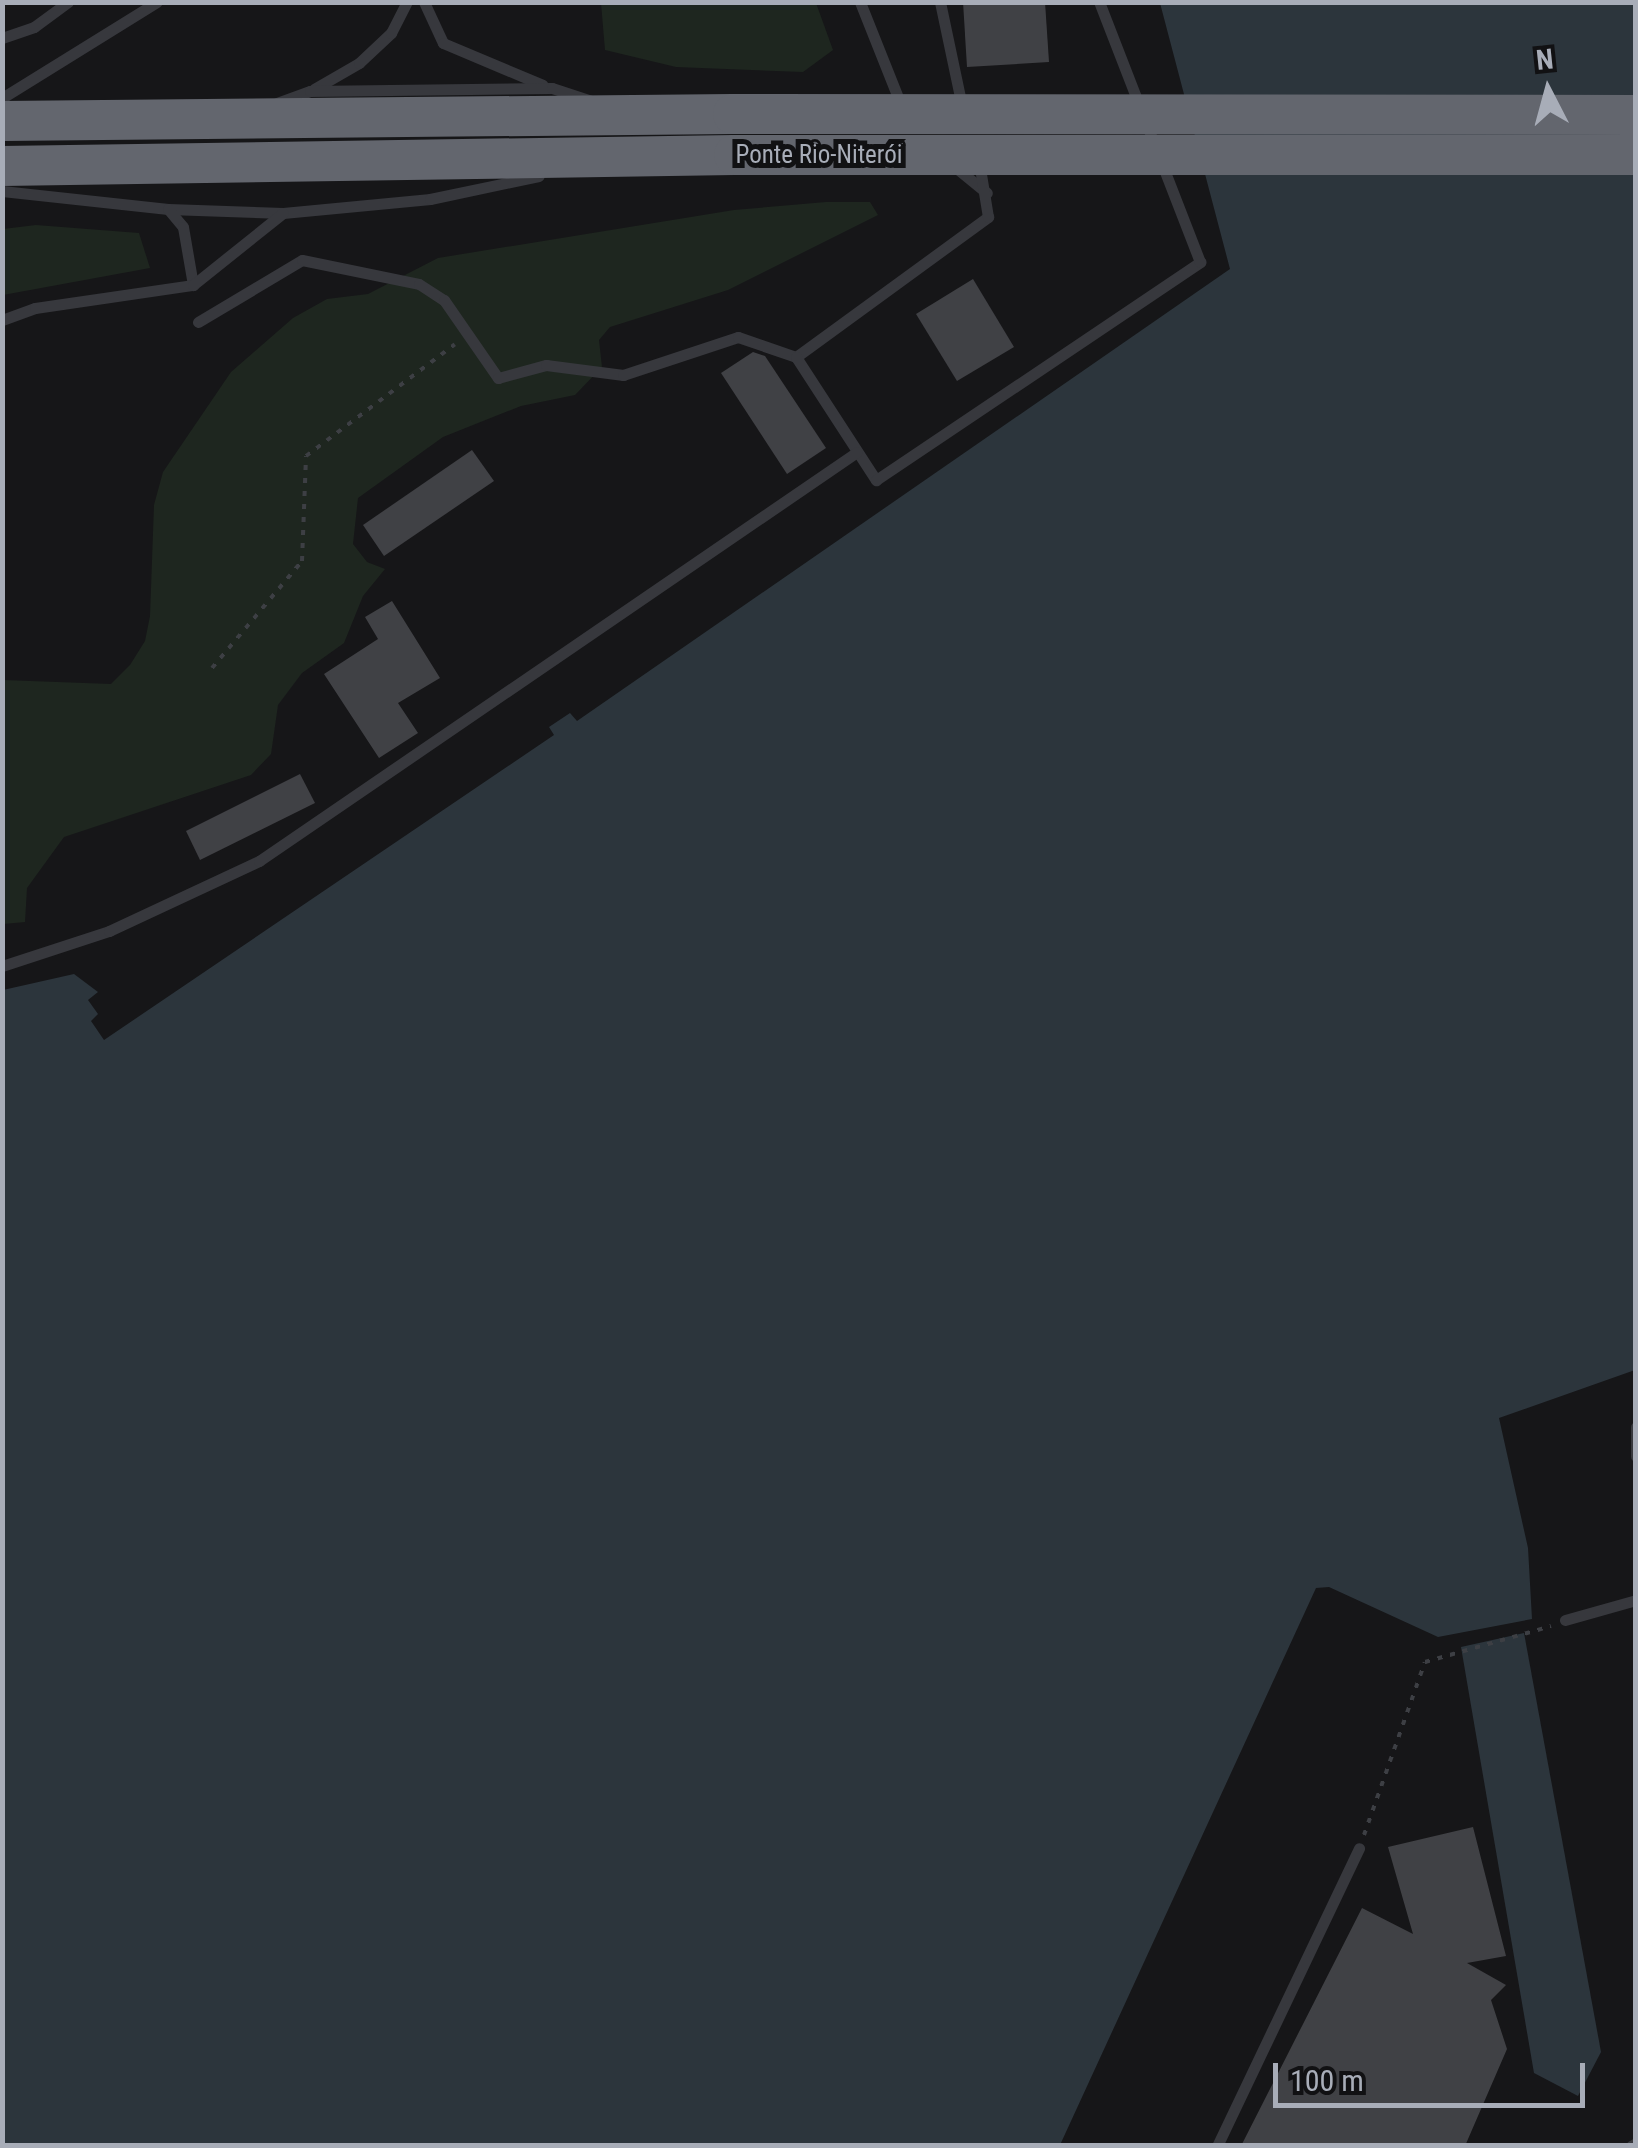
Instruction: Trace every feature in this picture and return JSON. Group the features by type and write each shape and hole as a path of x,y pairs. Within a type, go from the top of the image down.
{"highway":[{"name":"Ponte Rio-Niterói","path":"2,121 637,114 1636,115"},
{"name":"Ponte Rio-Niterói","path":"2,166 734,155 1636,155"}],"lane":[{"path":"2,38 34,28 68,2"},
{"path":"2,98 157,2"},
{"path":"231,119 310,91 360,64 390,33 407,2"},
{"path":"424,2 443,44 552,88 637,114"},
{"path":"860,2 885,76 919,136 990,196"},
{"path":"796,356 988,217 990,196 949,62 940,2"},
{"path":"198,322 302,260 419,284 444,300 498,378 546,365 623,376 738,337 796,356 876,480 1200,262 1100,2"},
{"path":"310,91 552,88"},
{"path":"2,191 168,209 283,213 430,199 635,156"},
{"path":"168,209 183,227 193,285"},
{"path":"2,320 34,308 193,285 283,213"},
{"path":"2,966 109,931 259,860 857,452"},
{"path":"1636,1426 1636,1456"},
{"path":"1565,1620 1636,1600"},
{"path":"1216,2146 1359,1848"}],"path":[{"path":"212,668 302,561 306,456 466,335"},
{"path":"1359,1848 1404,1708 1425,1662 1531,1635 1565,1620"}],"shaded area":[{"path":"601,3 816,3 833,50 803,72 676,67 605,50"},
{"path":"1160,3 1635,3 1635,1370 1499,1418 1528,1548 1532,1619 1438,1637 1329,1587 1316,1588 1060,2145 3,2146 3,990 74,974 98,992 88,1000 98,1014 91,1021 104,1040 554,735 549,727 570,713 577,721 1230,269"},
{"path":"870,202 878,215 728,290 610,327 599,340 602,367 575,395 521,406 443,437 358,498 353,544 367,562 385,569 363,596 344,643 302,673 278,705 271,754 251,775 64,837 27,888 25,922 3,924 3,680 111,684 130,665 145,641 150,616 154,505 163,472 231,372 293,318 327,299 368,294 438,258 734,210"},
{"path":"36,225 139,233 150,268 3,295 3,229"},
{"path":"1524,1633 1601,2052 1578,2096 1534,2073 1461,1647"}],"building":[{"path":"963,2 1045,2 1049,62 967,67"},
{"path":"973,279 1014,347 957,381 916,314"},
{"path":"753,352 765,356 826,448 787,474 721,373"},
{"path":"472,450 494,481 384,556 363,525"},
{"path":"392,601 440,678 398,703 418,733 379,758 324,674 378,639 365,617"},
{"path":"300,774 315,803 200,860 186,831"},
{"path":"1473,1827 1506,1956 1467,1963 1506,1985 1491,2000 1507,2049 1465,2146 1241,2146 1362,1908 1413,1934 1388,1847"}]}
